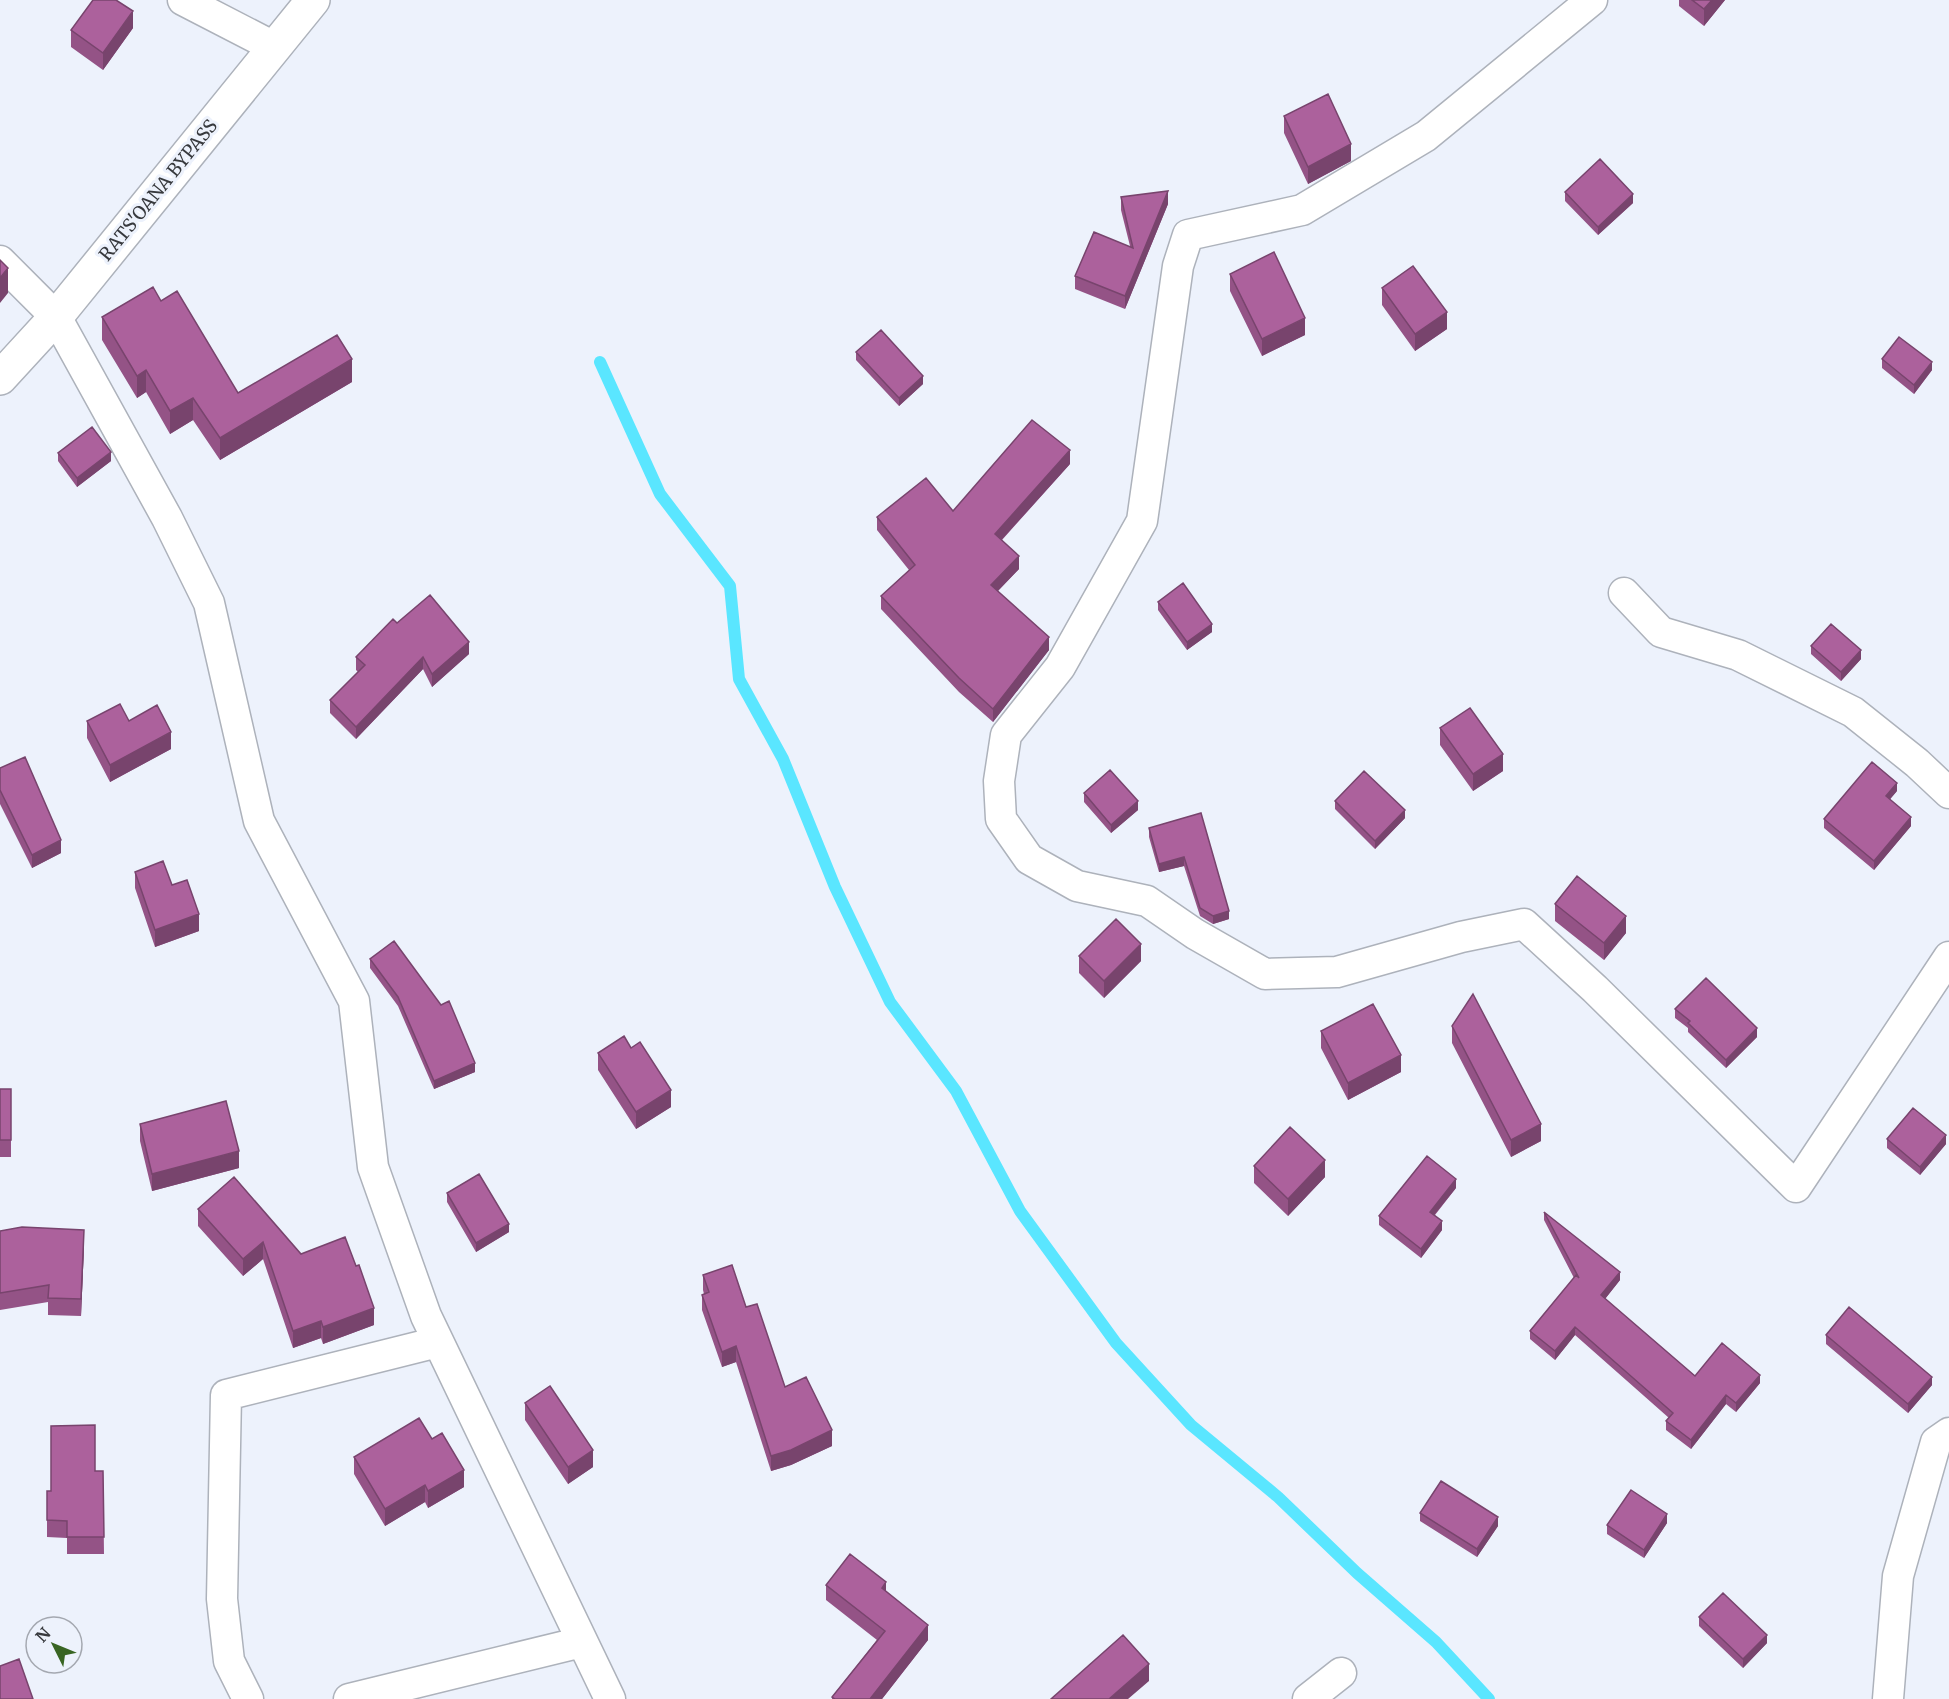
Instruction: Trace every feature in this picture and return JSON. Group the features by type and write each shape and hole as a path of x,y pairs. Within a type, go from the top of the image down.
{"street":[{"path":"183,0 274,47"},
{"name":"RATS'OANA BYPASS","path":"0,378 56,317 313,0"},
{"path":"1592,0 1426,136 1302,210 1188,235 1178,266 1142,521 1060,667 1006,735 999,781 1001,819 1029,859 1077,886 1147,900 1196,934 1265,974 1337,972 1461,937 1524,924 1595,988 1796,1187 1949,957"},
{"path":"0,261 56,317 167,518 209,603 259,821 354,1001 373,1167 426,1316 610,1699"},
{"path":"1623,593 1661,632 1738,655 1853,712 1917,763 1949,793"},
{"path":"248,1699 229,1661 222,1599 226,1395 438,1342"},
{"path":"1888,1699 1898,1576 1936,1442 1949,1433"},
{"path":"350,1699 582,1642"},
{"path":"1308,1699 1341,1673"}],"building":[{"path":"93,0 116,0 133,11 103,53 71,30"},
{"path":"1692,0 1712,0 1704,9"},
{"path":"1328,94 1351,144 1308,167 1284,116"},
{"path":"1600,159 1633,194 1598,227 1565,192"},
{"path":"1168,191 1125,296 1075,276 1094,232 1133,248 1121,197"},
{"path":"1274,252 1305,318 1262,339 1230,274"},
{"path":"0,260 8,268 0,278"},
{"path":"1413,266 1447,312 1415,334 1382,288"},
{"path":"153,287 161,301 177,291 238,393 337,335 352,359 220,438 193,398 170,411 146,370 137,376 102,317"},
{"path":"881,330 923,376 899,398 856,352"},
{"path":"1899,337 1932,362 1914,385 1882,359"},
{"path":"1032,420 1070,450 995,534 1019,556 991,585 1049,637 993,709 959,678 881,596 915,565 877,517 926,478 953,511"},
{"path":"92,427 111,452 77,478 58,453"},
{"path":"1183,583 1212,624 1187,642 1158,602"},
{"path":"430,595 469,642 432,674 423,657 356,727 330,700 365,665 356,657 393,619 397,623"},
{"path":"1831,624 1861,650 1841,672 1811,646"},
{"path":"120,704 129,721 157,705 171,732 110,765 87,721"},
{"path":"1470,708 1503,754 1473,774 1440,728"},
{"path":"25,757 61,840 32,855 0,790 0,768"},
{"path":"1872,762 1897,783 1886,796 1911,817 1874,861 1824,819"},
{"path":"1110,770 1138,801 1111,825 1084,793"},
{"path":"1364,771 1405,810 1375,841 1335,801"},
{"path":"1201,813 1229,911 1213,916 1200,908 1184,857 1159,864 1149,828"},
{"path":"163,861 172,885 187,880 199,914 155,930 135,872"},
{"path":"1577,876 1626,916 1604,943 1555,904"},
{"path":"1116,919 1141,944 1104,981 1079,956"},
{"path":"394,941 441,1005 449,1001 475,1063 434,1081 398,997 370,959"},
{"path":"1706,978 1757,1028 1726,1060 1688,1023 1690,1021 1675,1009"},
{"path":"1473,994 1541,1124 1511,1140 1452,1026"},
{"path":"1373,1004 1401,1055 1348,1083 1321,1031"},
{"path":"624,1036 631,1048 640,1042 671,1090 636,1112 598,1053"},
{"path":"0,1089 11,1089 11,1140 0,1140"},
{"path":"226,1101 239,1151 152,1174 140,1124"},
{"path":"1913,1108 1946,1135 1920,1167 1887,1139"},
{"path":"1290,1127 1325,1160 1288,1199 1254,1166"},
{"path":"1427,1156 1456,1179 1430,1212 1442,1221 1421,1249 1379,1216"},
{"path":"479,1174 509,1224 476,1243 447,1193"},
{"path":"234,1177 301,1254 345,1237 356,1266 359,1265 374,1308 323,1327 321,1321 293,1331 263,1242 243,1259 198,1209"},
{"path":"1544,1212 1620,1272 1601,1295 1695,1376 1722,1343 1760,1375 1736,1403 1726,1395 1691,1440 1666,1421 1673,1413 1575,1327 1555,1351 1530,1331 1576,1275 1579,1278"},
{"path":"22,1227 84,1230 81,1299 48,1298 49,1285 0,1293 0,1231"},
{"path":"732,1265 746,1307 757,1304 785,1387 806,1377 832,1430 791,1450 771,1456 736,1346 722,1352 702,1295 709,1292 703,1275"},
{"path":"1849,1307 1932,1377 1908,1404 1826,1335"},
{"path":"550,1386 593,1450 568,1467 525,1403"},
{"path":"419,1418 432,1439 442,1433 464,1470 428,1491 425,1485 385,1509 354,1457"},
{"path":"95,1425 95,1471 103,1471 104,1537 67,1537 67,1521 47,1520 47,1491 51,1491 51,1426"},
{"path":"1441,1481 1498,1517 1477,1549 1420,1513"},
{"path":"1631,1490 1667,1514 1644,1550 1607,1525"},
{"path":"850,1554 886,1582 882,1588 928,1625 870,1699 835,1699 832,1697 885,1631 826,1585"},
{"path":"1723,1593 1767,1635 1743,1659 1699,1617"},
{"path":"1123,1635 1149,1664 1109,1699 1051,1699"},
{"path":"19,1659 33,1699 0,1699 0,1666"}],"waterway":[{"path":"600,362 660,494 730,586 739,679 783,759 835,887 890,1002 956,1091 1020,1211 1116,1343 1191,1425 1278,1497 1357,1573 1436,1642 1489,1699"}]}
